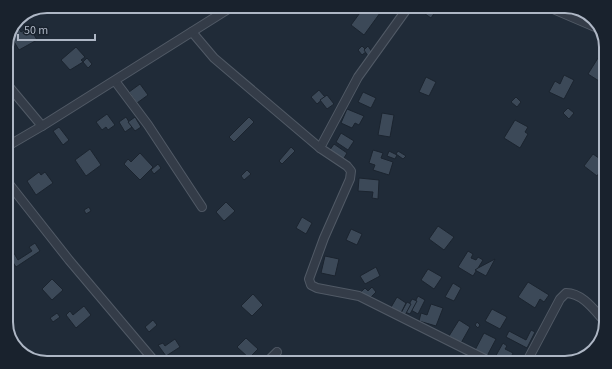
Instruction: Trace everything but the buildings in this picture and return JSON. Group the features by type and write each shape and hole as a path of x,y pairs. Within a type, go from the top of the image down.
{"street":[{"path":"13,143 115,81 222,13"},
{"path":"320,148 358,77 404,13"},
{"path":"562,13 590,25"},
{"path":"192,32 214,58 320,148 347,166 351,171 350,179 324,238 309,279 311,285 317,288 359,296 480,356"},
{"path":"115,81 148,126 202,208"},
{"path":"13,91 42,126"},
{"path":"13,189 69,260 150,356"},
{"path":"530,356 560,299 566,293 572,293 580,297 599,315"},
{"path":"273,356 277,352"}]}
